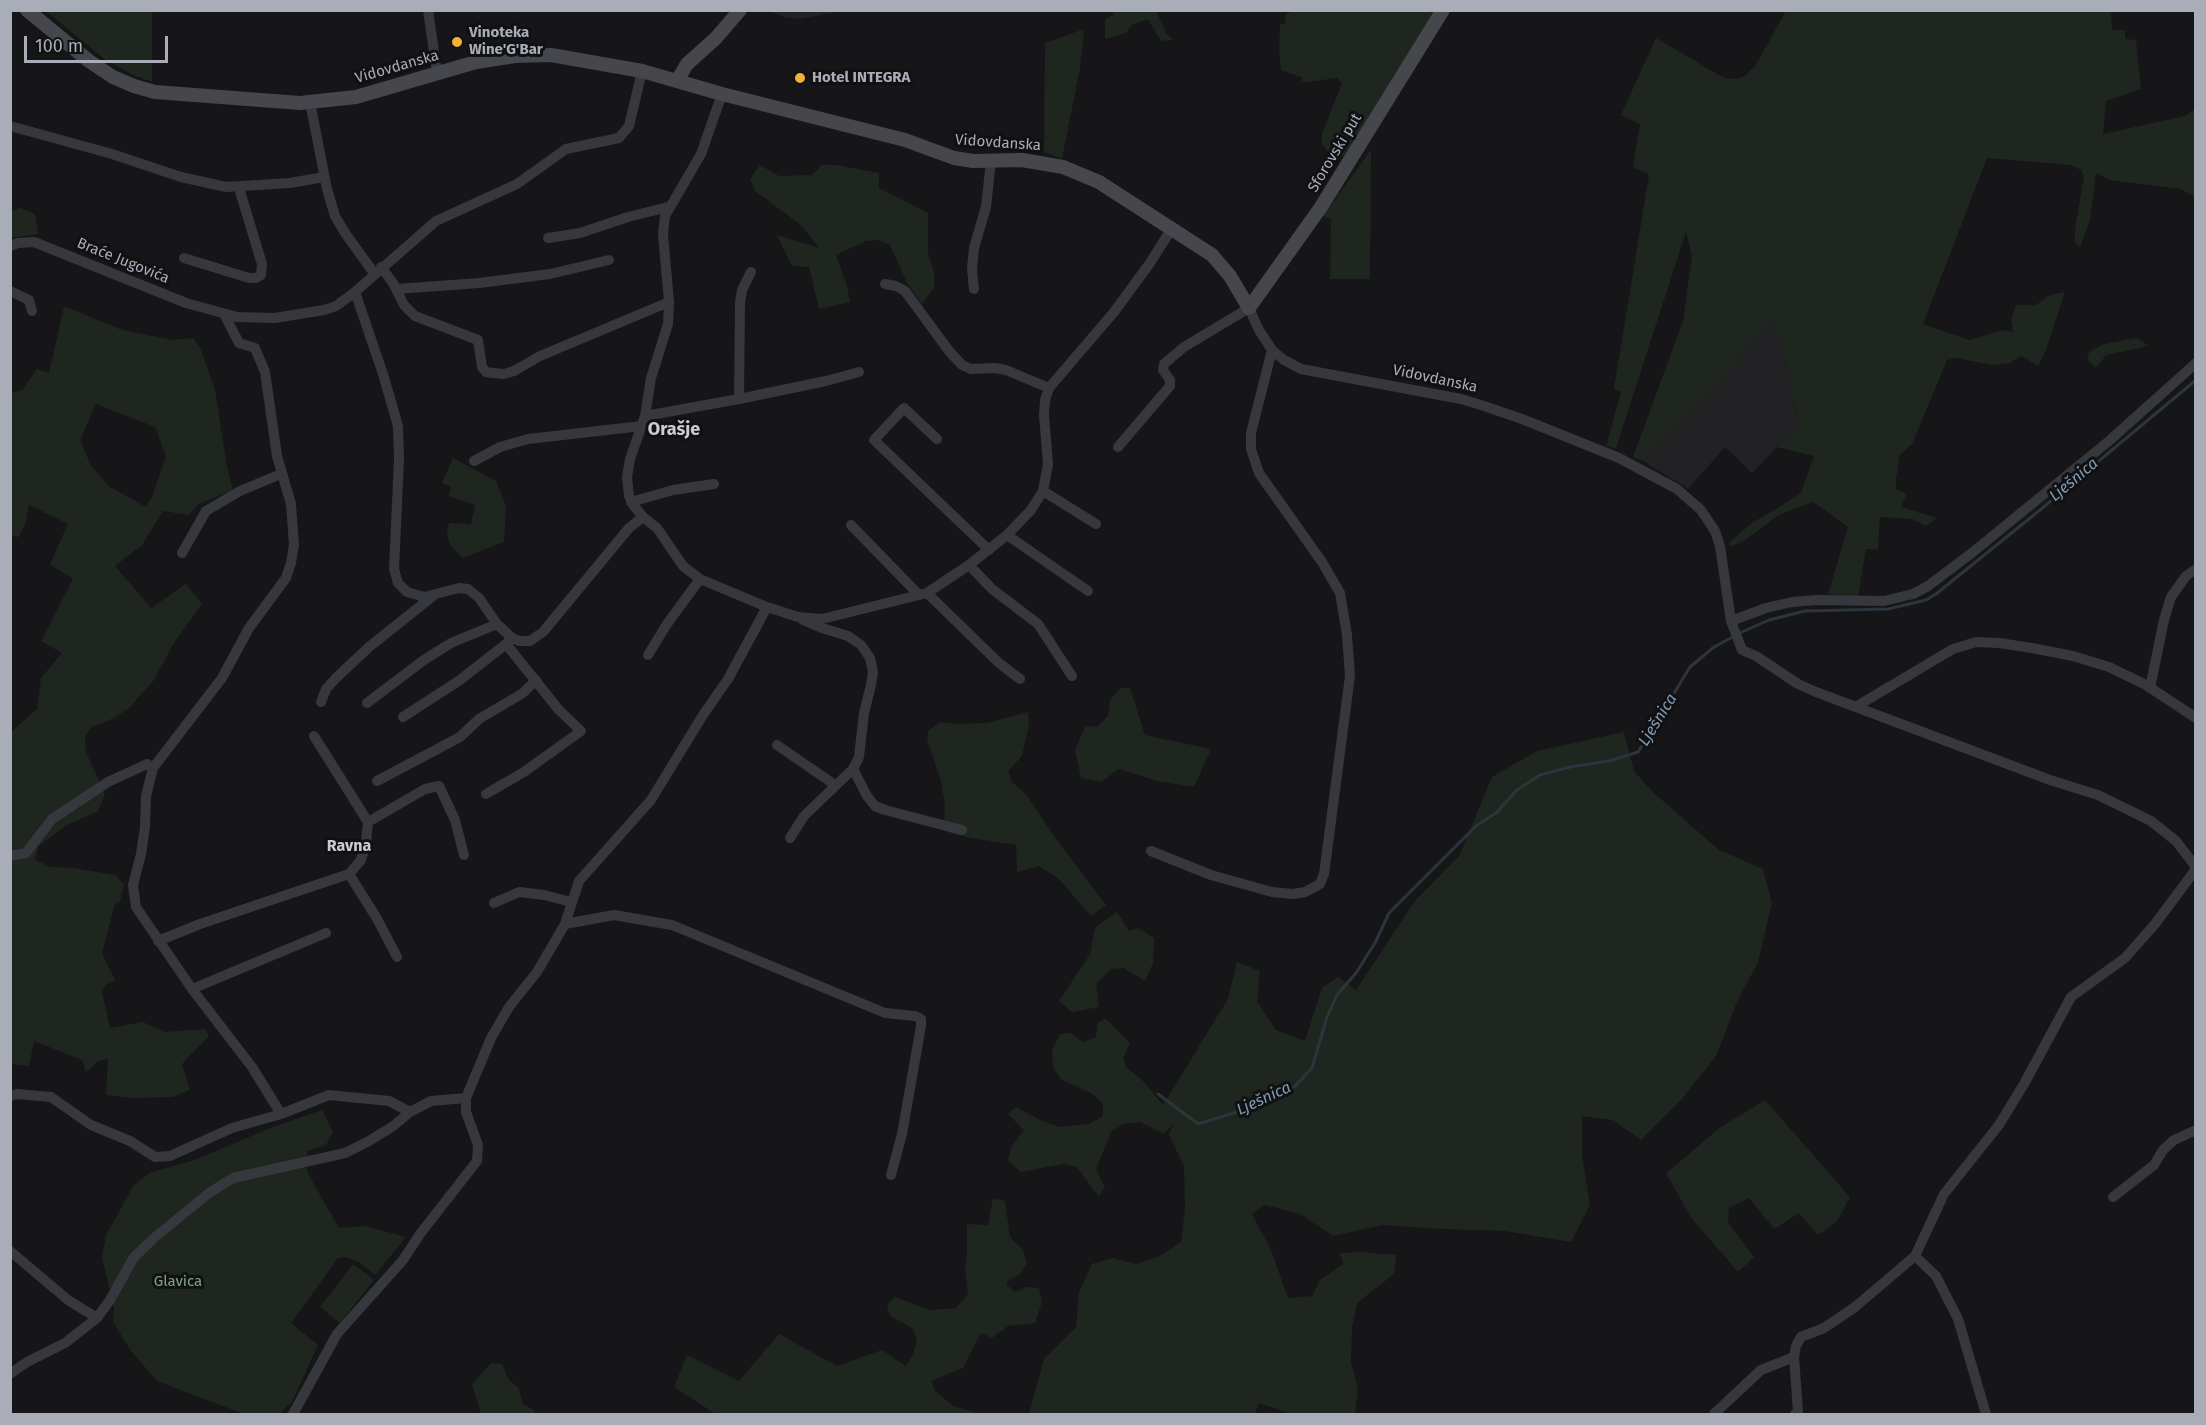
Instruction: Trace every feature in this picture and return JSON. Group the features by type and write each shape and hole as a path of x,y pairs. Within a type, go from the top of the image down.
{"street":[{"name":"Vidovdanska","path":"27,10 113,77 134,87 166,93 262,102 310,102 356,97 476,62 515,56 543,55 573,58 642,71 722,94 904,140 948,157 963,160 1044,162 1081,173 1099,182 1212,255 1223,266 1272,350 1284,360 1311,372 1461,399 1503,412 1619,458 1677,489 1701,510 1715,531 1720,546 1732,625 1742,650 1756,656 1797,684 1857,706"},
{"path":"428,10 437,73"},
{"path":"676,81 687,64 716,38 740,10"},
{"name":"Sforovski put","path":"1249,308 1321,207 1443,10"},
{"name":"Braće Jugovića","path":"10,246 34,242 186,303 224,314 249,318 274,318 313,314 336,306 355,292 436,221 517,184 566,149 619,138 629,126 642,71"},
{"path":"722,94 701,154 668,207 663,225 669,302 666,332 648,388 643,421 627,477 631,502 642,517 657,528 683,566 700,579 767,607 848,636 861,645 870,658 873,672 864,712 859,757 853,769 804,816 790,838"},
{"path":"310,102 324,177 339,225 397,290 404,305 415,316 475,338 482,368 486,372 514,371 540,356 669,302"},
{"path":"10,126 112,154 181,177 226,187 290,183 324,177"},
{"path":"974,289 972,269 974,248 986,207 991,161"},
{"path":"184,258 249,278 261,275 262,264 238,188"},
{"path":"548,238 580,233 668,207"},
{"path":"798,617 822,619 923,594 969,566 1031,510 1043,491 1048,464 1044,415 1048,388 1114,312 1172,228"},
{"path":"397,290 550,274 609,260"},
{"path":"740,399 740,303 742,290 751,272"},
{"path":"885,284 905,291 949,351 967,368 1006,370 1048,388"},
{"path":"10,291 29,300 32,311"},
{"path":"355,292 398,426 395,576 407,592 420,597 433,596 459,588 468,589 479,598 559,710 581,731 524,772 486,794"},
{"path":"1118,447 1170,386 1170,380 1162,367 1164,364 1184,347 1249,308"},
{"path":"224,314 239,343 255,348 265,372 281,474 291,504 294,527 291,563 286,578 249,628 222,678 153,768 146,796 141,854 133,885 136,908 192,988 252,1067 281,1114"},
{"path":"1151,851 1211,875 1272,892 1293,894 1305,892 1320,884 1324,874 1350,676 1347,635 1340,593 1322,562 1259,473 1251,449 1251,433 1272,350"},
{"path":"1732,625 1766,608 1792,602 1884,601 1913,594 1928,586 2109,441 2196,363"},
{"path":"474,461 500,447 528,439 643,421 859,372"},
{"path":"937,439 904,408 874,440 989,550"},
{"path":"182,553 206,511 240,491 281,474"},
{"path":"631,502 673,490 714,484"},
{"path":"1043,491 1096,524"},
{"path":"404,717 460,680 509,641 535,639 629,528 642,517"},
{"path":"851,525 923,594 999,663 1020,679"},
{"path":"1006,535 1088,591"},
{"path":"969,566 992,589 1038,624 1072,676"},
{"path":"2150,688 2171,597 2186,576 2196,569"},
{"path":"648,655 667,624 700,579"},
{"path":"321,702 326,688 336,678 433,596"},
{"path":"293,1414 337,1334 403,1260 426,1226 477,1161 478,1145 466,1112 466,1098 491,1038 509,1007 537,972 565,924 579,881 651,800 703,715 728,680 767,607"},
{"path":"367,703 424,660 451,643 497,624"},
{"path":"1857,706 1953,649 1976,642 2000,643 2073,656 2109,668 2150,688 2196,718"},
{"path":"377,781 460,737 479,719 523,693 536,680"},
{"path":"1795,1414 1798,1411 1794,1357 1801,1337 1824,1328 1855,1307 1915,1256 1944,1194 1999,1125 2071,997 2125,958 2155,924 2196,868 2176,841 2151,821 2098,795 1974,753 1857,706"},
{"path":"158,940 349,874 361,861 368,822 314,736"},
{"path":"777,745 836,785"},
{"path":"10,856 26,853 52,819 108,782 147,764 153,768"},
{"path":"853,769 875,806 925,822 962,830"},
{"path":"368,822 424,789 439,786 455,820 464,855"},
{"path":"349,874 376,917 397,957"},
{"path":"494,903 519,892 571,902"},
{"path":"565,924 614,915 672,926 885,1013 915,1016 921,1019 902,1134 891,1175"},
{"path":"192,988 326,933"},
{"path":"10,1096 18,1094 51,1097 91,1125 130,1142 155,1157 170,1156 232,1128 281,1114 329,1095 389,1101 410,1112"},
{"path":"10,1374 27,1362 65,1342 97,1318 134,1257 209,1193 233,1178 345,1153 392,1127 410,1112 431,1101 466,1098"},
{"path":"2113,1197 2154,1165 2163,1150 2174,1140 2196,1130"},
{"path":"10,1251 68,1300 97,1318"},
{"path":"1915,1256 1936,1276 1958,1319 1986,1414"},
{"path":"1714,1414 1761,1370 1794,1357"}],"shaded area":[{"path":"769,10 842,11 798,19"},
{"path":"1773,321 1783,351 1799,425 1752,473 1725,447 1688,489 1643,461"}],"green space":[{"path":"1156,10 1166,33 1173,40 1161,41 1148,19 1131,25 1126,33 1105,39 1105,19 1113,15 1114,11"},
{"path":"46,11 152,11 152,82 131,74 103,58"},
{"path":"1293,11 1439,11 1345,156 1333,159 1322,144 1322,134 1342,83 1337,78 1300,83 1303,78 1281,70 1280,25 1286,23 1285,15"},
{"path":"1786,11 2111,11 2112,30 2125,30 2125,39 2136,40 2141,89 2106,101 2103,134 2185,116 2195,109 2195,197 2181,189 2110,180 2096,173 2090,221 2080,247 2075,243 2075,228 2084,177 2081,170 2071,165 1987,158 1923,324 1969,340 2004,330 2013,332 2011,320 2016,305 2036,305 2050,295 2065,292 2046,350 2038,366 2021,356 2010,363 1992,365 1956,358 1947,360 1912,444 1900,455 1896,479 1896,489 1907,494 1901,507 1937,518 1926,526 1912,519 1880,517 1878,550 1866,549 1858,597 1828,594 1848,527 1813,502 1779,515 1733,546 1728,544 1750,524 1801,493 1814,456 1777,447 1799,425 1783,351 1773,322 1643,461 1633,457 1683,321 1692,256 1686,232 1616,448 1606,446 1621,392 1614,389 1649,175 1633,167 1640,124 1621,115 1656,38 1724,78 1736,79 1745,76 1755,66"},
{"path":"1084,29 1080,68 1062,159 1044,152 1045,43"},
{"path":"1371,150 1370,279 1330,279 1331,219 1323,216"},
{"path":"760,165 779,176 812,175 822,165 835,165 879,173 879,188 928,213 928,252 934,273 934,288 922,304 907,283 890,245 878,240 866,241 836,255 850,302 819,309 809,267 792,266 777,235 819,248 801,225 755,191 750,179"},
{"path":"20,208 35,214 38,234 11,238 11,211"},
{"path":"64,306 122,330 173,340 193,338 200,347 215,390 227,467 233,490 199,504 189,515 163,511 142,545 115,566 151,608 186,584 202,604 174,643 154,680 129,708 114,718 92,727 85,736 86,752 105,794 98,811 67,825 49,838 38,847 35,860 51,867 74,868 116,875 124,885 120,901 115,904 102,953 115,980 106,985 102,992 110,1028 143,1022 164,1032 205,1029 209,1036 182,1064 190,1090 173,1097 133,1098 106,1095 108,1059 98,1061 86,1072 82,1060 34,1041 29,1066 11,1064 11,732 37,709 41,678 62,653 41,641 73,579 50,564 68,524 29,505 26,522 19,537 11,536 10,393 22,390 37,369 49,373","holes":["96,404 155,427 166,456 152,497 146,507 110,487 91,466 80,440"]},
{"path":"2136,338 2149,346 2106,355 2096,368 2087,360 2089,352 2104,344"},
{"path":"453,458 496,481 506,506 504,542 462,558 449,543 447,532 449,523 471,524 475,505 449,496 451,487 442,483"},
{"path":"1121,688 1130,688 1145,735 1211,749 1194,787 1157,781 1119,769 1101,782 1081,778 1075,750 1085,727 1098,726 1108,716 1110,700"},
{"path":"1028,712 1029,724 1022,756 1008,771 1012,782 1026,794 1056,839 1106,905 1091,916 1058,878 1039,866 1017,872 1016,845 970,838 944,831 945,805 941,781 927,739 928,731 940,722 987,723"},
{"path":"1624,732 1634,771 1655,794 1719,850 1763,869 1772,903 1758,962 1737,1002 1716,1056 1681,1100 1641,1140 1613,1120 1582,1116 1582,1155 1590,1205 1571,1242 1505,1231 1382,1225 1333,1236 1300,1214 1265,1205 1252,1214 1271,1250 1288,1298 1312,1296 1320,1280 1343,1264 1340,1253 1396,1255 1394,1274 1357,1303 1352,1327 1351,1362 1358,1389 1355,1414 1291,1414 1259,1403 1255,1414 1029,1414 1044,1359 1076,1327 1079,1292 1092,1264 1112,1258 1137,1264 1160,1256 1181,1242 1185,1209 1184,1166 1169,1135 1173,1124 1164,1134 1140,1122 1123,1124 1111,1132 1096,1169 1105,1187 1099,1197 1077,1167 1063,1164 1021,1172 1008,1160 1011,1147 1024,1130 1008,1114 1016,1107 1059,1127 1089,1124 1103,1116 1103,1104 1091,1093 1062,1080 1053,1067 1052,1050 1060,1034 1071,1033 1083,1042 1096,1037 1098,1022 1106,1019 1130,1043 1123,1058 1126,1067 1143,1081 1163,1105 1228,999 1237,962 1260,971 1257,1002 1276,1030 1305,1041 1322,988 1338,977 1356,990 1414,902 1459,856 1492,777 1537,751"},
{"path":"1117,912 1129,931 1138,928 1154,938 1153,963 1145,981 1124,968 1111,969 1096,984 1099,1007 1072,1012 1059,1001 1090,954 1095,927"},
{"path":"1765,1100 1850,1197 1837,1221 1818,1235 1799,1213 1774,1229 1749,1198 1729,1208 1728,1222 1754,1257 1738,1272 1690,1216 1666,1173 1721,1127"},
{"name":"Glavica","path":"322,1110 333,1132 326,1145 307,1151 307,1172 339,1228 365,1226 406,1237 375,1275 359,1262 345,1257 338,1258 291,1323 318,1345 292,1402 279,1414 244,1414 157,1381 131,1351 113,1322 114,1307 102,1258 106,1235 134,1185 151,1172 192,1161 273,1127"},
{"path":"993,1198 1005,1201 1010,1237 1023,1250 1027,1263 1019,1275 1007,1281 1007,1285 1015,1292 1026,1287 1039,1288 1042,1302 1035,1323 1008,1326 992,1338 981,1333 963,1368 931,1381 935,1391 953,1406 980,1414 714,1414 674,1387 687,1355 739,1381 779,1334 837,1366 882,1350 906,1366 913,1355 917,1340 912,1328 890,1316 887,1305 895,1297 930,1310 956,1308 968,1295 965,1270 967,1224 988,1225"},
{"path":"353,1264 374,1280 340,1323 320,1307"},
{"path":"491,1363 502,1364 509,1380 518,1387 523,1404 534,1410 535,1414 481,1414 472,1384"}],"waterway":[{"name":"Lješnica","path":"1158,1094 1198,1124 1278,1097 1294,1087 1312,1068 1327,1017 1337,995 1356,973 1375,943 1389,913 1476,826 1496,813 1517,790 1540,775 1570,767 1609,761 1638,752 1690,667 1714,647 1742,632 1769,620 1805,611 1888,609 1926,600 1936,594 2196,380"}],"place":[{"name":"Vinoteka Wine'G'Bar","path":"457,42"},
{"name":"Hotel INTEGRA","path":"800,78"}],"district":[{"name":"Orašje","path":"674,430"},
{"name":"Ravna","path":"349,847"}]}
